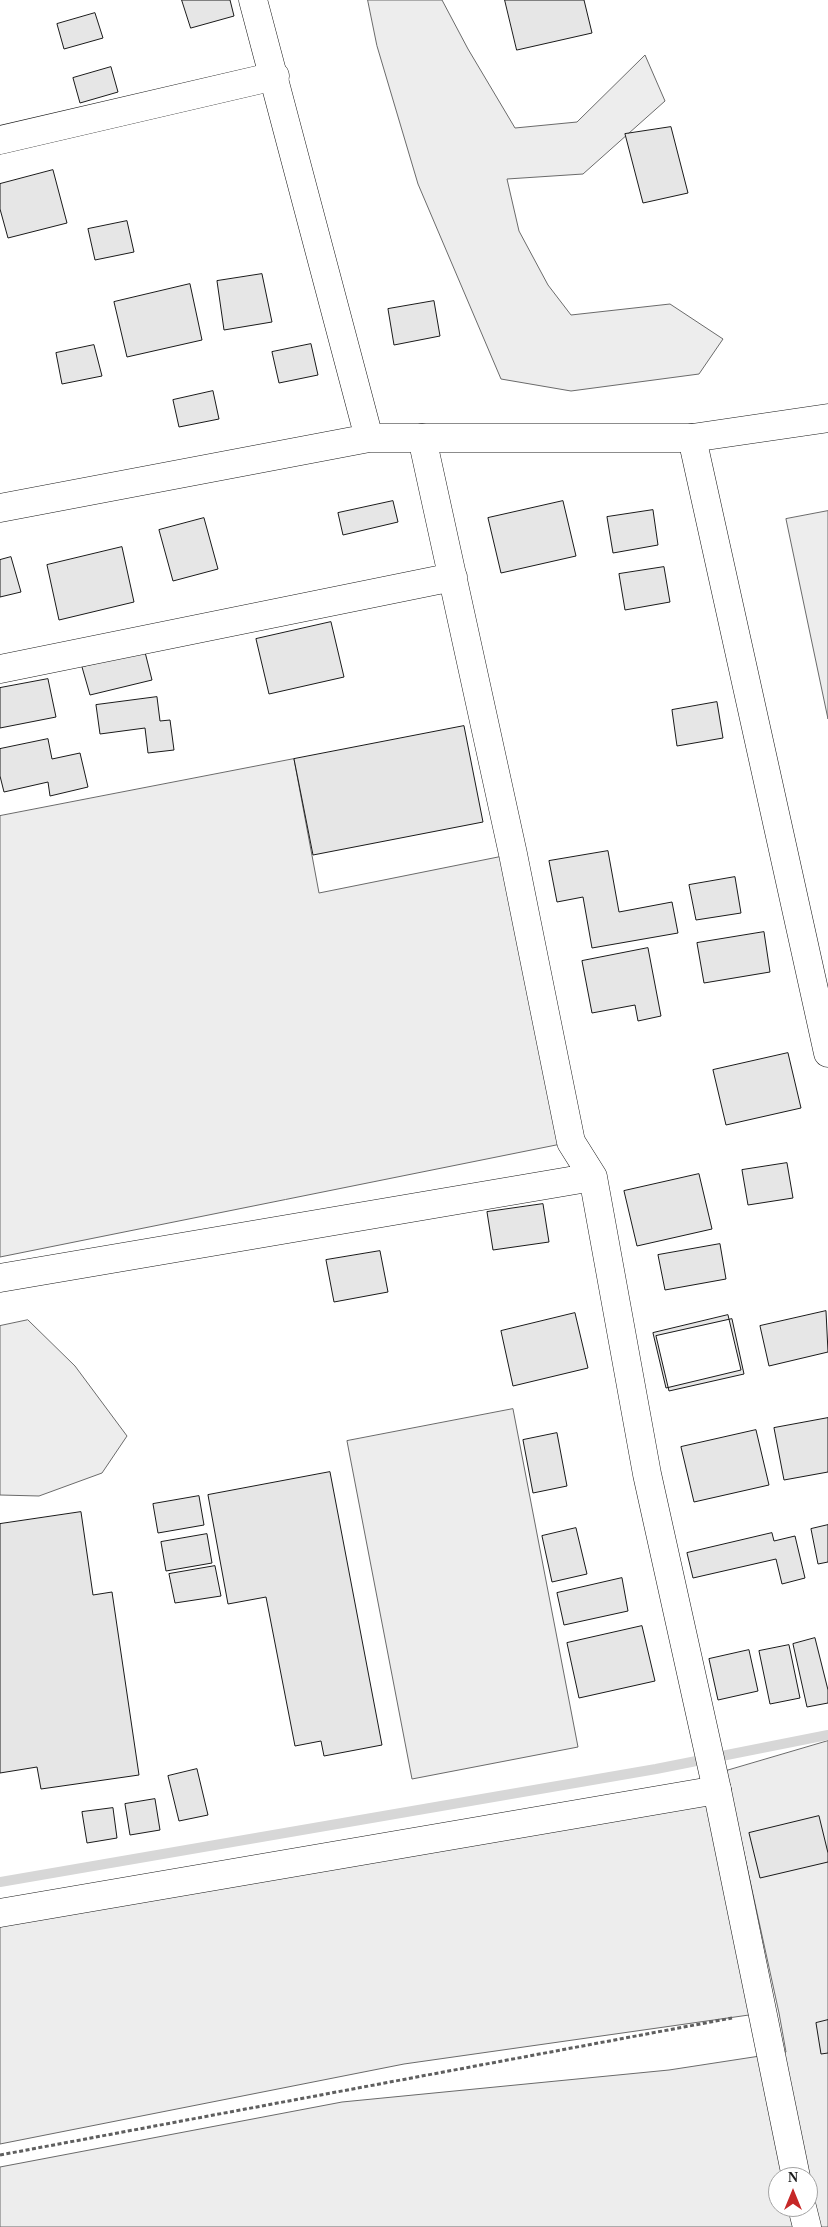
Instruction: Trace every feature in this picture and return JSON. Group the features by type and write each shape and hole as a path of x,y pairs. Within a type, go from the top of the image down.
{"street":[{"path":"253,0 275,76 369,438"},
{"path":"0,140 275,76"},
{"path":"0,508 369,438 692,438 828,418"},
{"path":"422,438 513,854 571,1142 593,1177 647,1474 717,1790 794,2167"},
{"path":"692,438 828,1053"},
{"path":"0,670 453,577"},
{"path":"0,1278 593,1177"},
{"path":"0,1913 717,1790"}],"path":[{"path":"0,2155 763,2012"}],"shaded area":[{"path":"368,0 442,0 468,49 515,128 577,122 645,55 665,101 583,174 507,179 519,231 548,285 571,315 670,304 723,339 699,374 571,391 501,379 418,184 377,46"},
{"path":"828,511 828,719 786,519"},
{"path":"294,759 319,893 513,854 571,1142 0,1257 0,816"},
{"path":"28,1320 75,1366 127,1436 102,1473 39,1496 0,1495 0,1326"},
{"path":"513,1409 578,1747 412,1779 347,1441"},
{"path":"828,1741 828,2227 0,2227 0,2167 342,2102 669,2070 786,2052 726,1771"},
{"path":"717,1790 763,2013 404,2064 0,2144 0,1923"}],"building":[{"path":"182,0 230,0 234,16 191,28"},
{"path":"505,0 584,0 592,33 517,50"},
{"path":"95,13 103,38 64,49 57,24"},
{"path":"111,67 118,92 80,103 73,78"},
{"path":"671,127 688,193 643,203 625,134"},
{"path":"53,170 67,223 8,238 0,209 0,184"},
{"path":"127,221 134,252 95,260 88,229"},
{"path":"262,274 272,322 224,330 217,281"},
{"path":"190,284 202,340 127,357 114,302"},
{"path":"434,301 440,336 394,345 388,309"},
{"path":"311,344 318,375 279,383 272,352"},
{"path":"94,345 102,376 62,384 56,353"},
{"path":"213,391 219,419 179,427 173,400"},
{"path":"393,501 398,522 343,535 338,513"},
{"path":"563,501 576,556 501,573 488,518"},
{"path":"653,510 658,545 613,553 607,517"},
{"path":"204,518 218,569 173,581 159,530"},
{"path":"122,547 134,602 59,620 47,565"},
{"path":"11,557 21,592 0,597 0,560"},
{"path":"664,567 670,602 625,610 619,574"},
{"path":"331,622 344,677 269,694 256,639"},
{"path":"145,652 152,680 90,695 82,667"},
{"path":"48,679 56,717 0,728 0,688"},
{"path":"157,697 160,721 170,720 174,750 148,753 145,728 100,734 96,705"},
{"path":"717,702 723,738 677,746 672,710"},
{"path":"464,726 483,822 313,855 294,759"},
{"path":"48,739 52,759 80,753 88,787 50,796 48,782 4,792 0,776 0,749"},
{"path":"608,851 619,912 672,902 678,933 592,948 583,897 557,902 549,861"},
{"path":"735,877 741,913 696,920 689,885"},
{"path":"764,932 770,972 704,983 697,943"},
{"path":"648,948 661,1016 638,1021 635,1005 592,1013 582,961"},
{"path":"788,1053 801,1108 726,1125 713,1070"},
{"path":"787,1163 793,1198 748,1205 742,1170"},
{"path":"699,1174 712,1229 637,1246 624,1191"},
{"path":"543,1204 549,1242 493,1250 487,1212"},
{"path":"720,1244 726,1279 665,1290 658,1255"},
{"path":"380,1251 388,1292 334,1302 326,1260"},
{"path":"826,1311 828,1352 769,1366 760,1326"},
{"path":"575,1313 588,1368 513,1386 501,1331"},
{"path":"728,1315 741,1370 666,1388 653,1333"},
{"path":"732,1319 744,1374 669,1391 656,1336"},
{"path":"828,1418 828,1472 784,1480 774,1428"},
{"path":"756,1430 769,1485 694,1502 681,1447"},
{"path":"557,1433 567,1486 533,1493 523,1440"},
{"path":"330,1472 382,1745 324,1756 321,1741 295,1746 266,1597 228,1604 208,1495"},
{"path":"199,1496 204,1525 158,1533 153,1504"},
{"path":"81,1512 93,1595 112,1592 139,1775 41,1789 37,1767 0,1773 0,1524"},
{"path":"828,1525 828,1562 818,1564 811,1529"},
{"path":"576,1528 587,1574 552,1582 542,1536"},
{"path":"772,1533 774,1541 795,1536 805,1578 782,1584 776,1559 693,1578 687,1553"},
{"path":"207,1534 212,1563 166,1571 161,1542"},
{"path":"215,1566 221,1596 175,1603 169,1574"},
{"path":"622,1578 628,1611 564,1625 557,1593"},
{"path":"642,1626 655,1681 579,1698 567,1643"},
{"path":"815,1638 828,1690 828,1703 807,1707 793,1644"},
{"path":"789,1645 800,1698 770,1704 759,1651"},
{"path":"749,1650 758,1691 718,1700 709,1659"},
{"path":"197,1769 208,1815 179,1821 168,1776"},
{"path":"155,1799 160,1830 130,1835 125,1804"},
{"path":"113,1808 117,1838 87,1843 82,1812"},
{"path":"819,1816 828,1853 828,1862 760,1878 749,1833"},
{"path":"828,2020 828,2053 821,2054 816,2023"}],"waterway":[{"path":"0,1882 656,1769 828,1735"}]}
